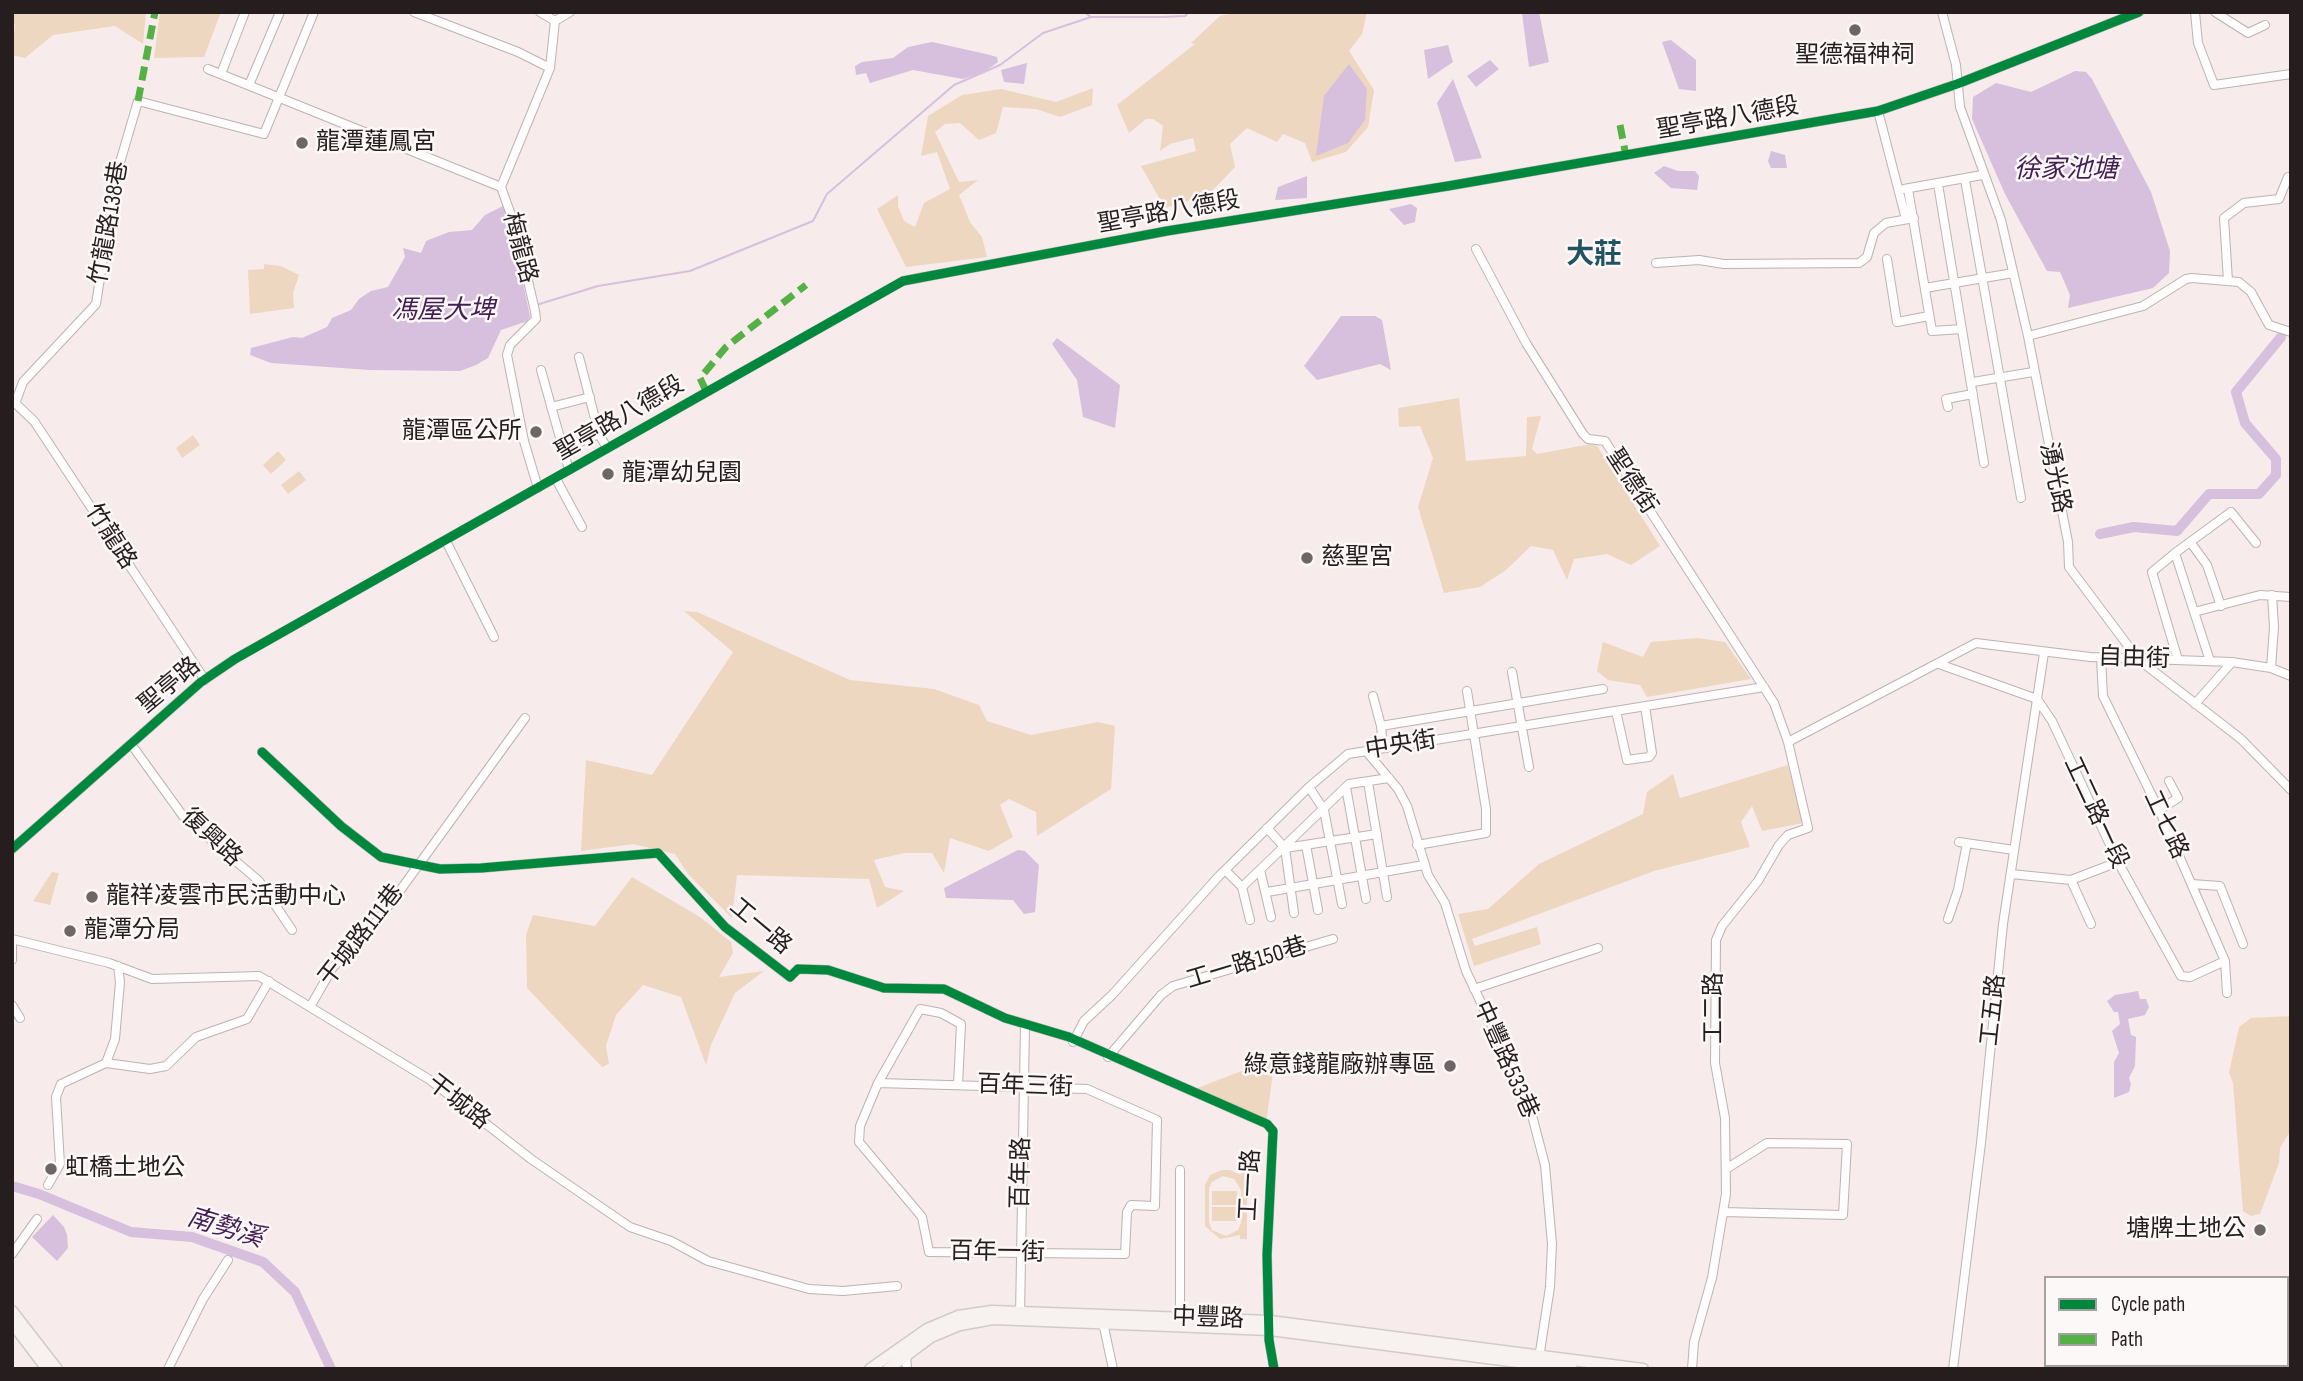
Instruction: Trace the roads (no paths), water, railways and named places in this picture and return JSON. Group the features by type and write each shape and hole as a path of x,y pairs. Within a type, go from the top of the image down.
{"main road":[{"path":"12,1311 57,1369"},
{"name":"中豐路","path":"870,1369 927,1329 958,1316 992,1311 1020,1316 1270,1325 1539,1360 1643,1369"},
{"name":"中豐路","path":"888,1369 931,1337 960,1325 1020,1316"},
{"path":"12,1323 47,1369"},
{"name":"中豐路","path":"1539,1360 1572,1369"}],"street":[{"path":"221,74 245,12"},
{"path":"249,85 280,12"},
{"path":"280,97 314,12"},
{"path":"415,12 518,52 550,68"},
{"path":"540,12 555,20 570,12"},
{"name":"湧光路","path":"1942,12 1956,65 1960,107 1982,176 2001,220 2028,336 2068,542 2069,567 2138,659 2260,756 2291,790"},
{"name":"聖亭路八德段","path":"446,541 903,281 1167,231 1461,184 1878,111 1957,84 2139,12"},
{"path":"2195,12 2198,43 2214,85 2291,74"},
{"path":"2215,12 2248,33 2265,25"},
{"name":"梅龍路","path":"538,488 524,440 507,355 510,345 536,319 516,229 501,187 550,68 555,20"},
{"path":"208,69 501,187"},
{"name":"竹龍路138巷","path":"14,402 23,382 96,304 116,176 138,101 264,134 280,97"},
{"path":"1878,111 1898,190 1910,218"},
{"path":"1898,190 1982,176"},
{"path":"2228,281 2224,218 2244,203 2279,200 2288,177"},
{"path":"1965,180 2021,498"},
{"path":"1938,184 1973,382 1984,463"},
{"path":"1908,189 1910,218 1932,331 1962,328"},
{"path":"1656,264 1699,261 1724,264 1859,263 1867,257 1874,233 1886,223 1910,218"},
{"name":"聖德街","path":"1476,249 1484,269 1526,343 1583,434 1588,439 1605,441 1764,687"},
{"path":"1887,259 1897,322 1929,316"},
{"path":"1925,288 2013,273"},
{"path":"2028,336 2143,306 2186,279 2239,282 2251,292 2269,325 2291,332"},
{"path":"579,357 600,434 607,448"},
{"path":"541,370 569,470"},
{"path":"1973,382 2033,372"},
{"path":"1948,407 1946,399 1973,394"},
{"path":"551,407 590,397"},
{"name":"竹龍路","path":"14,402 34,421 205,680"},
{"path":"562,449 600,434"},
{"path":"556,479 582,527"},
{"path":"2178,660 2152,572 2231,512 2256,543"},
{"path":"446,541 494,637"},
{"name":"聖亭路","path":"12,849 205,680 235,659 446,541"},
{"path":"2191,543 2207,565 2221,606"},
{"path":"2175,553 2210,661"},
{"path":"2194,612 2272,595 2291,597"},
{"path":"2270,668 2274,627 2272,595"},
{"name":"自由街","path":"1939,664 1976,643 2044,653 2232,662 2270,668 2289,678"},
{"name":"工五路","path":"1953,1369 2014,850 2044,653"},
{"name":"工七路","path":"2101,657 2103,696 2158,810 2225,961 2227,993"},
{"path":"2195,704 2232,662"},
{"path":"1788,742 1939,664 2037,699"},
{"path":"1512,671 1529,767"},
{"name":"中央街","path":"1073,1042 1084,1021 1112,995 1225,870 1340,758 1383,748 1764,687"},
{"name":"工二路","path":"1692,1369 1694,1342 1712,1278 1723,1212 1726,1169 1725,1118 1715,1063 1716,940 1722,926 1758,881 1779,845 1788,835 1808,828 1788,742 1774,703 1764,687"},
{"path":"1381,726 1603,689"},
{"path":"1417,845 1486,833 1486,809 1467,691"},
{"path":"1373,696 1381,726 1383,748"},
{"name":"工二路一段","path":"2037,699 2052,721 2118,862 2181,976 2190,977 2225,961"},
{"path":"1616,711 1626,760 1638,758 1652,753 1645,706"},
{"name":"干城路111巷","path":"310,1007 332,967 360,941 391,903 415,866 525,718"},
{"name":"復興路","path":"131,744 183,816 259,881 292,930"},
{"name":"中豐路533巷","path":"1366,751 1389,778 1407,806 1424,865 1445,903 1474,989 1529,1104 1545,1165 1552,1244 1551,1276 1539,1360"},
{"name":"工一路","path":"262,752 364,846 382,858 415,866 481,868 658,853 724,927 790,977 798,969 828,970 884,988 944,989 1267,1124 1273,1131 1267,1242 1270,1325"},
{"path":"1242,887 1346,787 1389,778"},
{"path":"2158,810 2178,798 2169,781"},
{"path":"1367,782 1387,897"},
{"path":"1309,787 1324,810 1342,904"},
{"path":"1346,787 1366,899"},
{"path":"1266,828 1284,848 1294,913"},
{"path":"1284,848 1377,834"},
{"path":"1948,919 1958,890 1963,842 2014,850"},
{"path":"1306,845 1318,910"},
{"path":"2011,874 2071,880 2118,862"},
{"path":"1267,892 1424,865"},
{"path":"1225,870 1242,887 1250,920"},
{"path":"1260,870 1271,917"},
{"path":"2071,880 2091,923"},
{"path":"2192,884 2220,886 2243,944"},
{"name":"工一路150巷","path":"1108,1057 1160,995 1173,986 1333,939"},
{"path":"12,941 12,960"},
{"name":"干城路","path":"12,941 118,966 152,979 247,974 269,981 430,1080 531,1159 630,1227 671,1241 708,1261 809,1289 843,1291 897,1286"},
{"path":"1474,989 1598,948"},
{"path":"106,1063 116,1039 120,982 118,966"},
{"path":"48,1185 60,1164 56,1097 61,1084 106,1063 150,1069 166,1066 196,1037 247,1019 269,981"},
{"path":"12,1005 20,1018"},
{"path":"878,1083 920,1009 941,1013 961,1024 958,1085"},
{"name":"百年路","path":"1020,1316 1025,1025"},
{"name":"百年三街","path":"878,1083 1087,1089 1157,1121 1156,1206 1131,1205 1127,1212 1125,1254"},
{"name":"百年一街","path":"878,1083 860,1126 859,1142 922,1217 929,1252 1125,1254"},
{"path":"1723,1212 1843,1215 1846,1142 1767,1143 1726,1169"},
{"path":"1180,1170 1180,1322"},
{"path":"12,1254 37,1219"},
{"path":"169,1369 203,1300 228,1261"},
{"path":"1102,1319 1113,1369"},
{"path":"1270,1325 1274,1369"},
{"path":"906,1356 907,1369"}],"water":[{"path":"1539,12 1549,62 1529,67 1522,13"},
{"path":"1671,40 1696,60 1696,91 1679,89 1662,42"},
{"path":"932,42 997,57 998,62 984,72 963,79 913,70 870,83 866,73 856,75 855,66 862,62 893,58 908,47"},
{"path":"1448,45 1453,62 1428,79 1424,50"},
{"path":"1490,60 1499,69 1476,87 1467,76"},
{"path":"1027,63 1024,84 1004,82 1001,70"},
{"path":"1349,64 1367,89 1365,120 1348,143 1316,156 1324,96"},
{"name":"徐家池塘","path":"2075,71 2086,72 2092,79 2151,192 2170,251 2169,273 2153,288 2068,308 2070,295 2060,272 2047,271 2005,194 1972,119 1973,97 1996,83 2031,92"},
{"path":"1453,79 1482,158 1455,162 1437,103"},
{"path":"1771,151 1785,155 1787,168 1771,168 1768,161"},
{"path":"1664,166 1678,171 1695,171 1699,176 1697,190 1671,188 1654,173"},
{"path":"1307,176 1307,198 1275,200 1278,187"},
{"path":"1411,204 1417,208 1415,222 1404,225 1389,209"},
{"name":"馮屋大埤","path":"503,206 508,213 530,316 528,321 501,330 488,358 460,371 370,370 271,363 250,355 251,348 293,337 302,338 327,327 332,318 351,310 359,299 371,291 388,287 405,257 403,248 421,253 426,241 449,232 472,230 485,215"},
{"path":"1341,316 1375,316 1382,320 1391,370 1380,364 1317,380 1304,366"},
{"path":"1057,338 1120,385 1115,428 1083,417 1077,380 1052,344"},
{"path":"1018,850 1025,851 1039,865 1035,912 1024,914 1013,900 946,898 944,888"},
{"path":"2138,991 2140,999 2146,999 2149,1007 2145,1015 2128,1019 2131,1035 2136,1037 2135,1066 2129,1078 2129,1092 2114,1098 2114,1062 2119,1053 2112,1031 2120,1024 2118,1012 2114,1012 2107,1001 2115,995"},
{"path":"53,1215 64,1227 67,1235 68,1248 57,1261 32,1237"}],"waterway":[{"path":"1084,12 1091,17"},
{"path":"536,305 598,286 690,271 813,221 827,194 954,85 1000,65 1043,33 1091,17 1185,16 1189,12"},
{"path":"2100,534 2134,527 2177,531 2209,494 2259,494 2276,475 2276,459 2245,423 2236,392 2281,337"},
{"name":"南勢溪","path":"12,1186 39,1194 131,1232 192,1237 263,1262 295,1292 331,1369"}],"place":[{"name":"聖德福神祠","path":"1855,30"},
{"name":"龍潭蓮鳳宮","path":"302,143"},
{"name":"龍潭區公所","path":"536,432"},
{"name":"龍潭幼兒園","path":"608,474"},
{"name":"慈聖宮","path":"1307,558"},
{"name":"龍祥凌雲市民活動中心","path":"92,897"},
{"name":"龍潭分局","path":"70,931"},
{"name":"綠意錢龍廠辦專區","path":"1450,1066"},
{"name":"虹橋土地公","path":"51,1169"},
{"name":"塘牌土地公","path":"2260,1230"}],"district":[{"name":"大莊","path":"1594,256"}]}
